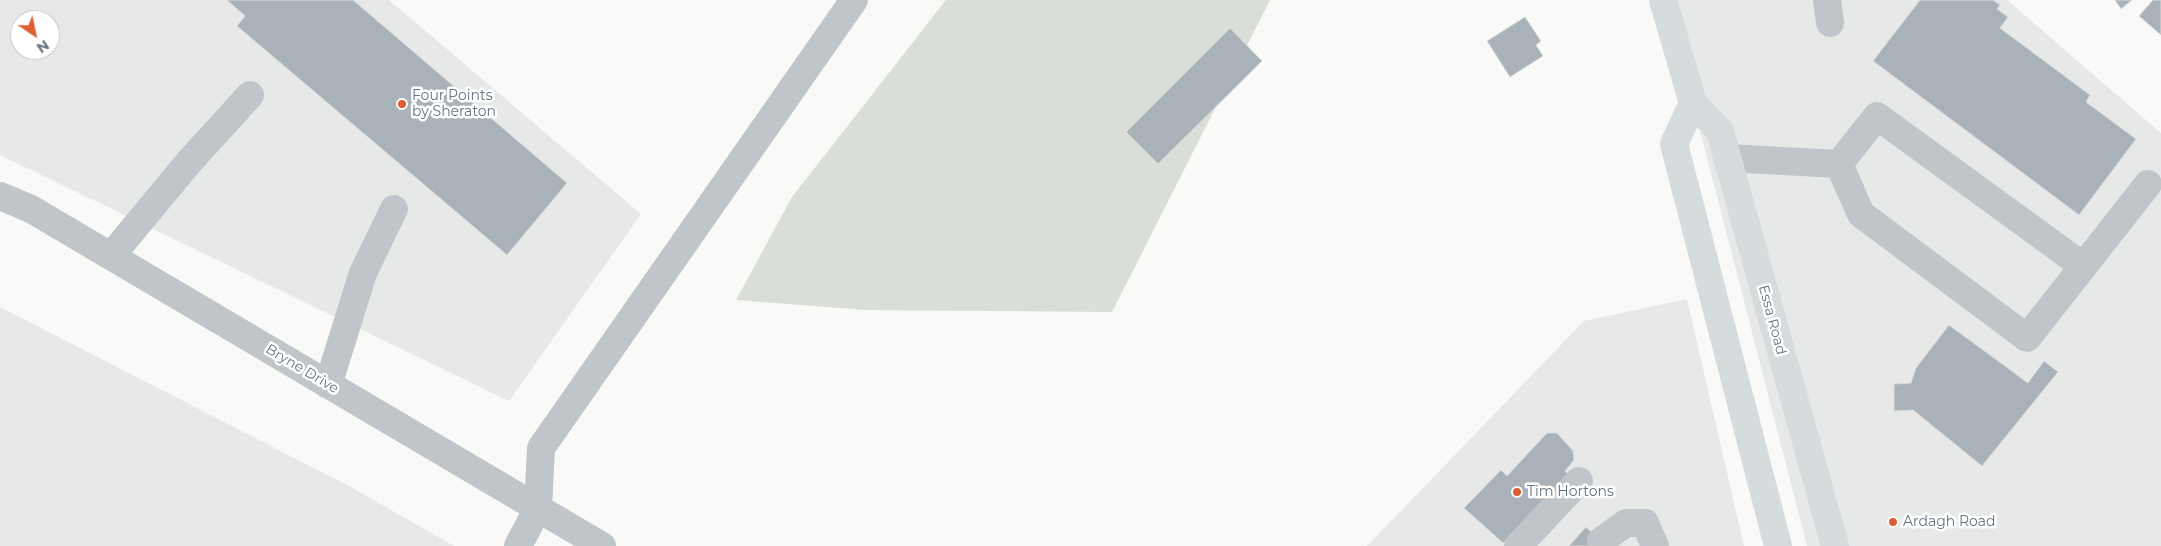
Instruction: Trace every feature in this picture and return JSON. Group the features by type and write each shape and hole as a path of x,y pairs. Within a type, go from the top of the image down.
{"main road":[{"name":"Essa Road","path":"1662,0 1693,104 1720,131 1835,546"},
{"path":"1693,104 1674,144 1778,546"}],"street":[{"path":"518,546 538,508 541,448 854,0"},
{"path":"111,256 189,162 250,95"},
{"path":"1839,164 1877,116 2083,266"},
{"path":"1728,158 1839,164"},
{"path":"1839,164 1861,214 2027,338 2148,184"},
{"name":"Bryne Drive","path":"0,196 31,209 602,546"},
{"path":"328,385 363,273 394,209"},
{"path":"1518,546 1579,481"},
{"path":"1601,541 1626,523 1645,523 1655,546"}],"shaded area":[{"path":"0,0 389,0 641,214 509,401 0,155"},
{"path":"946,0 1270,0 1112,312 866,310 736,300 792,197"},
{"path":"1663,0 2007,0 2161,133 2161,546 1807,546 1693,103"},
{"path":"1687,299 1744,546 1367,546 1584,321"},
{"path":"0,307 349,486 454,546 0,546"}],"building":[{"name":"Four Points by Sheraton","path":"227,0 353,0 567,183 507,255 237,26 245,16"},
{"path":"1920,0 1993,0 2000,5 1997,9 2008,17 2000,28 2090,95 2086,102 2136,139 2079,215 1873,61"},
{"path":"2115,0 2132,0 2121,9"},
{"path":"2153,0 2161,0 2161,35 2139,16"},
{"path":"1525,17 1541,41 1536,45 1543,56 1510,77 1487,41"},
{"path":"1230,28 1262,61 1158,164 1126,132"},
{"path":"1949,325 2028,383 2044,361 2058,372 1982,466 1913,410 1894,411 1894,384 1911,383 1916,368"},
{"name":"Tim Hortons","path":"1547,433 1557,433 1573,451 1574,460 1565,471 1571,477 1503,543 1464,508 1501,470 1507,476"},
{"path":"1586,527 1606,546 1569,546"}],"place":[{"name":"Four Points by Sheraton","path":"402,104"},
{"name":"Tim Hortons","path":"1517,492"},
{"name":"Ardagh Road","path":"1893,522"}]}
